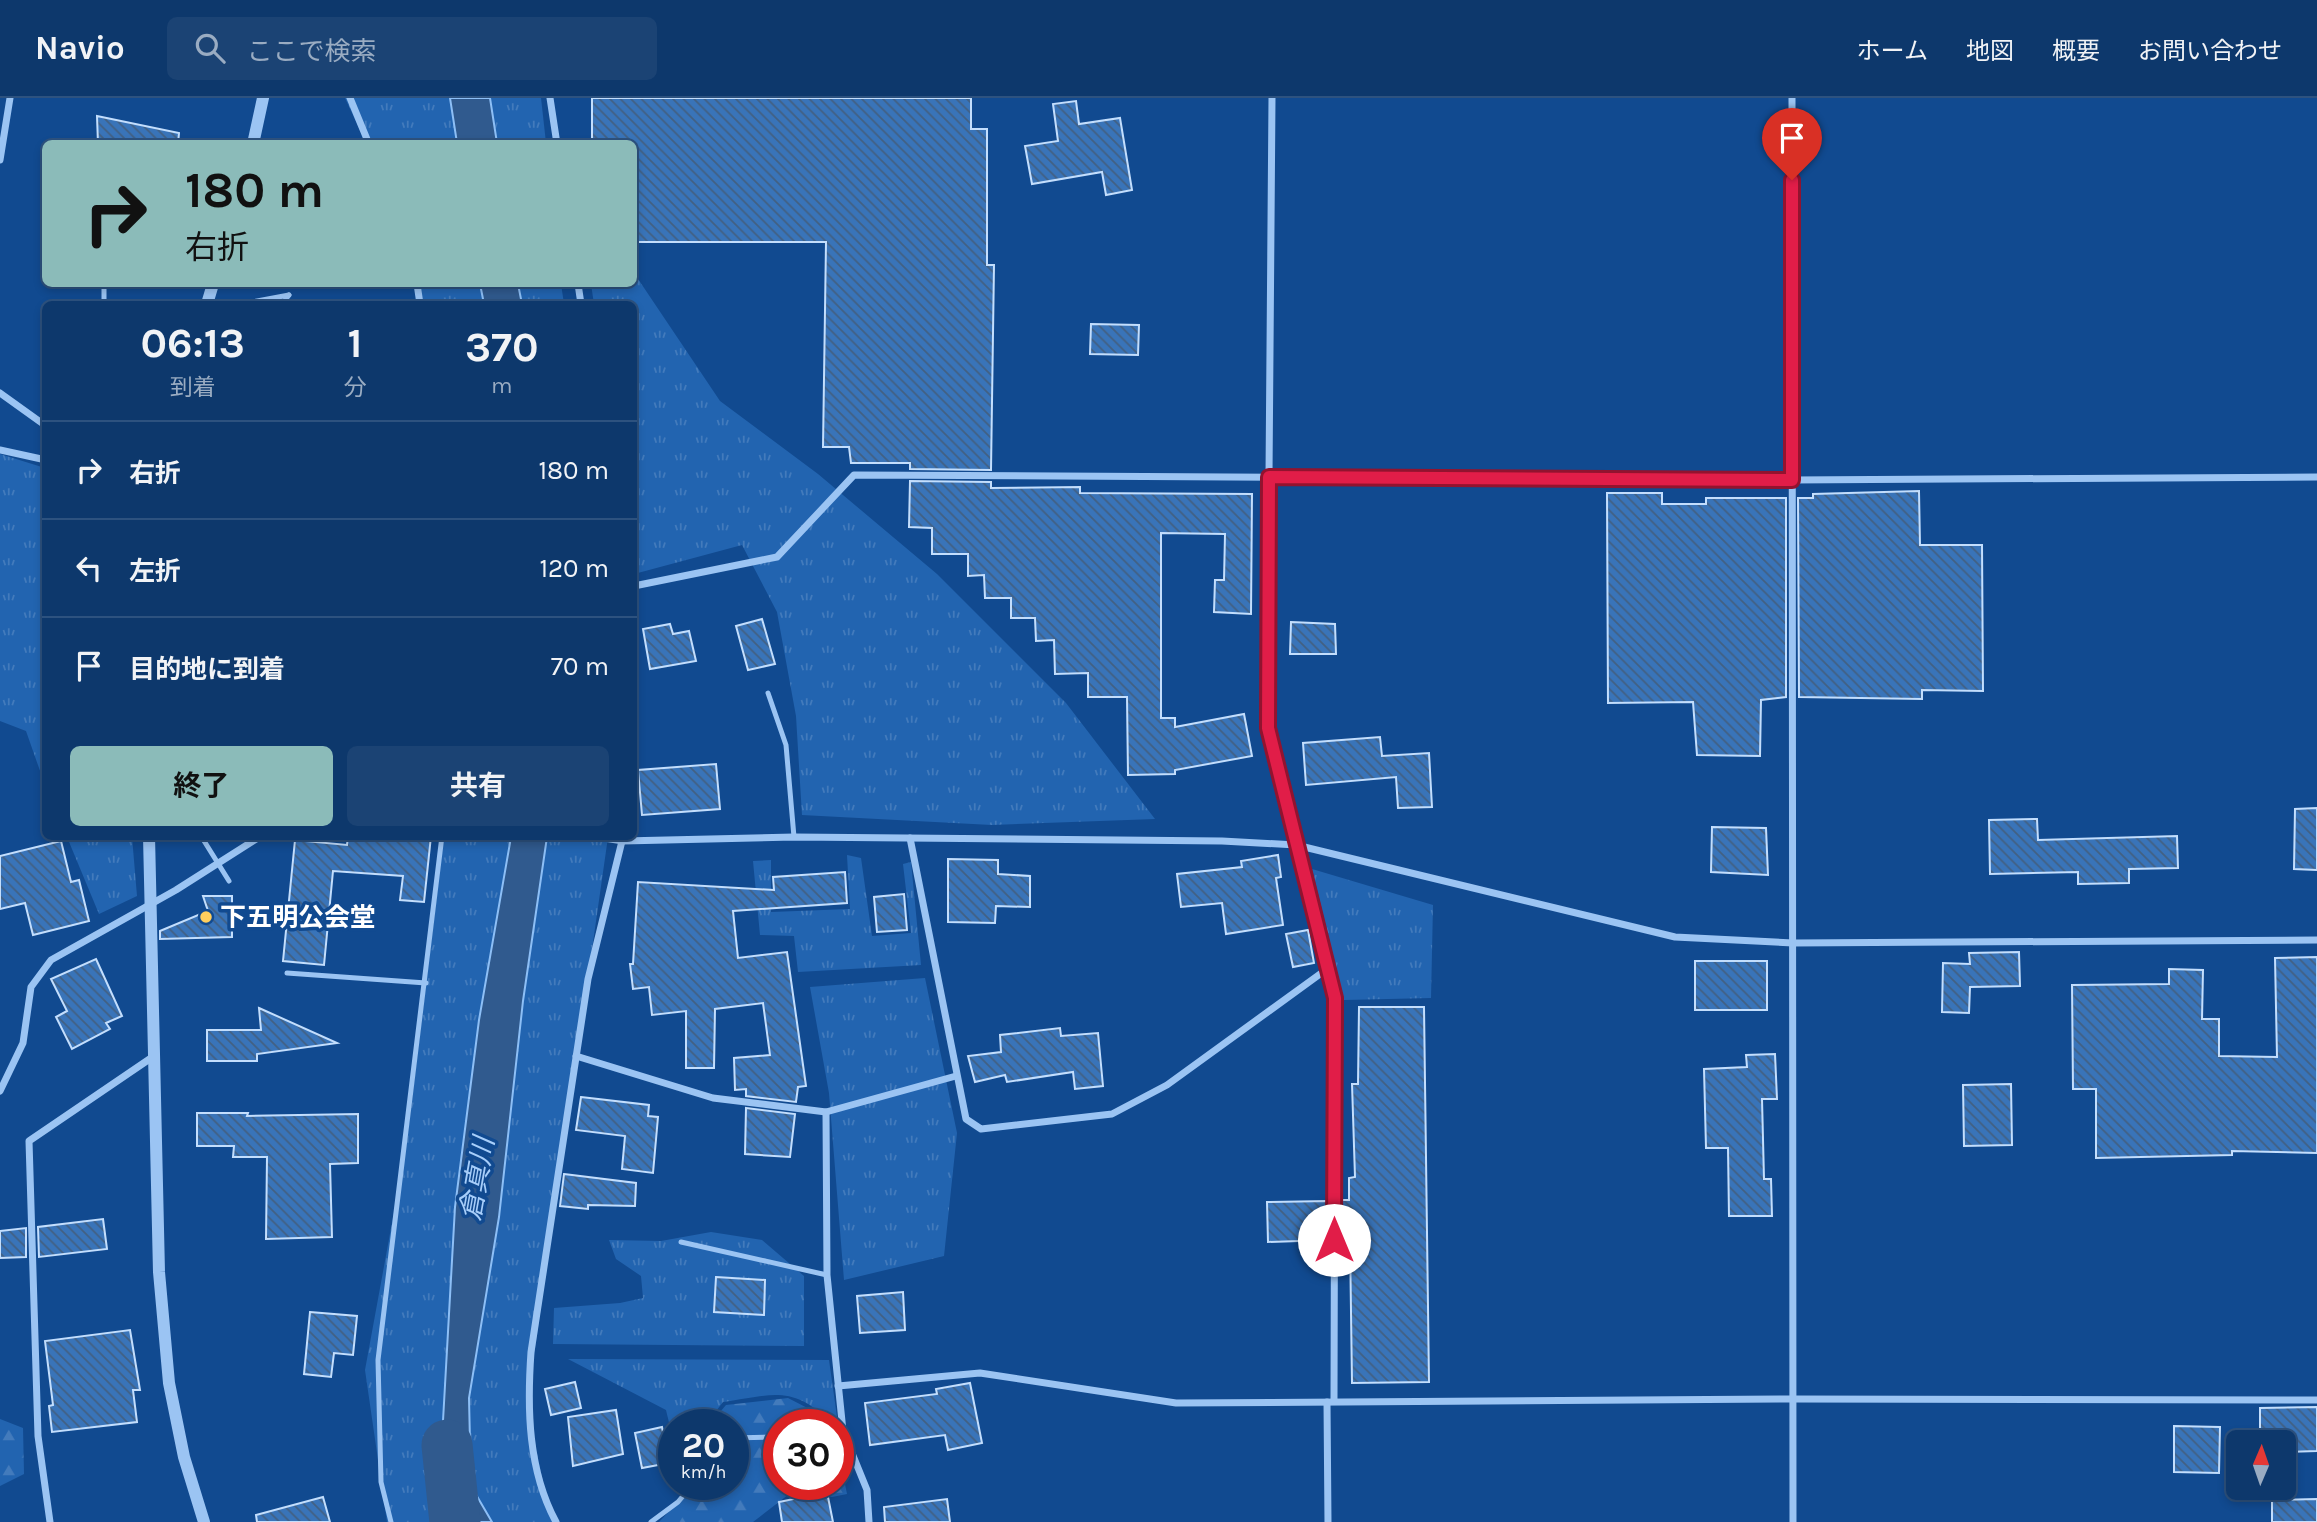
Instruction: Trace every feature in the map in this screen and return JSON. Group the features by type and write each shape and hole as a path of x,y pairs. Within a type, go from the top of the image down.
{"street":[{"path":"0,160 10,98"},
{"path":"350,98 367,140"},
{"path":"550,98 555,140"},
{"path":"1272,98 1268,728 1335,998 1328,1522"},
{"path":"1792,98 1793,1522"},
{"path":"254,140 261,100"},
{"path":"0,110 6,116"},
{"path":"0,393 42,423"},
{"path":"0,450 42,459"},
{"path":"637,585 777,558 854,475 1792,480 2317,477"},
{"path":"637,839 794,836 1222,841 1296,845 1675,937 1793,943 2317,940"},
{"path":"910,838 966,1119 981,1129 1112,1114 1167,1085 1327,968"},
{"path":"149,840 159,1272 169,1382 184,1457 204,1522"},
{"path":"0,1091 23,1043 31,987 51,960 255,840"},
{"path":"556,1522 548,1506 537,1467 527,1405 531,1352 588,979 623,840"},
{"path":"50,1522 38,1436 29,1141 154,1056"},
{"path":"576,1056 713,1098 826,1112 956,1076"},
{"path":"826,1112 827,1275 839,1409"},
{"path":"838,1385 980,1373 1176,1404 1793,1399 2317,1400"},
{"path":"854,1463 867,1490 869,1522"}],"lane":[{"path":"257,301 289,295 284,301"},
{"path":"768,693 786,745 794,836"},
{"path":"203,840 216,865 229,881"},
{"path":"391,1522 381,1482 378,1360 442,840"},
{"path":"287,974 426,983"},
{"path":"681,1242 827,1275"},
{"path":"651,1522 680,1500"}],"green space":[{"path":"345,98 541,98 546,140 365,140"},
{"path":"637,277 720,401 818,474 937,574 1066,703 1155,819 992,825 802,815 796,716 777,612 742,545 637,573 637,301 594,301 591,287 637,287"},
{"path":"416,287 561,287 564,301 419,301"},
{"path":"0,454 42,467 42,776 26,731 0,721"},
{"path":"68,840 132,840 137,896 99,914"},
{"path":"444,840 608,840 527,1405 548,1506 555,1522 387,1522 365,1370 407,1141"},
{"path":"847,855 861,858 872,936 911,933 903,864 911,862 921,965 798,972 794,936 760,935 753,861 771,860 771,912 850,909"},
{"path":"1312,869 1433,905 1431,998 1344,1000"},
{"path":"925,978 957,1133 944,1256 844,1280 829,1093 810,987"},
{"path":"711,1232 762,1240 804,1276 804,1346 553,1344 554,1308 620,1303 643,1298 641,1276 616,1259 609,1240 661,1241"},
{"path":"568,1359 829,1360 836,1409 815,1409 794,1398 769,1395 723,1402 718,1409 664,1409"},
{"path":"788,1398 809,1409 763,1409 763,1500 781,1500 753,1522 659,1522 679,1500 749,1500 749,1409 723,1409 726,1405"},
{"path":"0,1419 23,1428 24,1474 0,1486"}],"water":[{"path":"450,98 490,98 497,140 457,140"},
{"path":"481,287 519,287 521,301 483,301"},
{"path":"510,840 547,840 523,1001 499,1217 469,1398 471,1486 492,1522 455,1522 443,1421 455,1207 479,1020"}],"building":[{"path":"592,98 971,98 971,129 987,129 987,265 994,265 991,470 910,469 910,463 851,463 849,447 823,447 826,242 637,242 637,140 592,140"},
{"path":"1076,101 1079,124 1120,118 1132,190 1106,195 1102,172 1032,184 1025,146 1058,141 1053,104"},
{"path":"97,116 179,133 178,140 98,140"},
{"path":"1091,324 1139,325 1138,355 1090,354"},
{"path":"910,481 991,482 991,488 1080,487 1080,493 1252,494 1251,614 1214,612 1215,580 1224,580 1225,534 1161,533 1161,718 1175,718 1175,727 1244,714 1252,756 1175,770 1175,774 1128,775 1127,697 1088,697 1088,673 1055,674 1054,640 1036,641 1035,618 1011,618 1011,598 985,598 984,575 968,576 968,554 932,554 932,528 909,527"},
{"path":"1919,491 1920,545 1982,545 1983,691 1922,690 1922,699 1799,697 1798,498 1813,498 1813,494"},
{"path":"1607,493 1662,493 1662,504 1706,504 1706,498 1786,498 1786,697 1761,700 1760,756 1697,755 1693,702 1608,703"},
{"path":"762,619 775,664 748,670 736,626"},
{"path":"1291,622 1335,624 1336,654 1290,654"},
{"path":"670,624 673,634 689,631 696,661 650,669 643,629"},
{"path":"1380,737 1382,756 1429,753 1432,807 1398,808 1396,777 1306,785 1303,743"},
{"path":"716,764 720,809 642,815 638,770"},
{"path":"2317,808 2317,870 2294,869 2295,809"},
{"path":"2037,819 2038,840 2177,836 2178,868 2129,869 2129,883 2078,884 2078,872 1990,874 1989,820"},
{"path":"1712,827 1766,828 1768,875 1711,872"},
{"path":"295,840 347,845 348,840 431,840 424,902 400,900 403,876 333,871 324,965 283,961"},
{"path":"61,841 71,882 79,880 89,921 33,935 25,903 0,909 0,856"},
{"path":"1278,855 1281,877 1276,878 1283,925 1226,934 1222,903 1181,907 1177,874 1242,867 1241,861"},
{"path":"948,859 998,860 998,874 1030,876 1030,907 996,906 995,923 948,922"},
{"path":"845,872 847,903 733,911 738,958 787,952 806,1086 798,1087 796,1102 746,1096 746,1089 735,1090 734,1058 770,1055 763,1003 715,1009 714,1068 686,1068 686,1011 652,1015 649,987 633,989 630,964 633,964 638,882 774,890 773,877"},
{"path":"904,894 907,930 877,932 874,897"},
{"name":"下五明公会堂","path":"203,896 232,896 232,937 160,939 160,931 208,911"},
{"path":"1308,930 1314,963 1293,967 1286,934"},
{"path":"2019,952 2020,986 1970,987 1969,1013 1942,1012 1943,963 1970,964 1969,953"},
{"path":"2317,957 2317,1153 2232,1151 2232,1155 2096,1158 2096,1089 2073,1089 2072,985 2169,984 2169,969 2203,970 2202,1019 2219,1019 2219,1056 2277,1057 2275,958"},
{"path":"96,959 122,1016 106,1023 110,1029 72,1049 56,1017 67,1011 51,979"},
{"path":"1695,961 1767,961 1767,1010 1695,1010"},
{"path":"1359,1007 1424,1007 1429,1382 1352,1383 1350,1240 1341,1240 1341,1200 1349,1200 1349,1178 1355,1177 1352,1084 1358,1084"},
{"path":"259,1008 337,1043 257,1054 257,1061 207,1061 207,1030 261,1030"},
{"path":"1060,1028 1061,1036 1098,1033 1103,1086 1075,1089 1073,1072 1007,1082 1005,1075 975,1082 968,1056 1001,1052 1000,1035"},
{"path":"1775,1054 1777,1099 1762,1099 1764,1179 1771,1179 1772,1216 1729,1216 1728,1148 1706,1148 1704,1069 1747,1067 1746,1055"},
{"path":"2011,1084 2012,1145 1964,1146 1963,1085"},
{"path":"581,1097 649,1105 648,1116 658,1117 653,1173 622,1169 625,1136 576,1130"},
{"path":"746,1108 795,1114 790,1157 745,1154"},
{"path":"197,1113 248,1113 247,1116 358,1114 358,1163 330,1164 332,1237 266,1239 267,1157 233,1157 234,1146 197,1146"},
{"path":"564,1174 636,1183 635,1206 588,1205 588,1209 560,1206"},
{"path":"1328,1201 1328,1240 1268,1242 1267,1202"},
{"path":"103,1219 107,1249 39,1257 38,1227"},
{"path":"26,1228 26,1257 0,1258 0,1231"},
{"path":"716,1277 765,1280 764,1315 714,1312"},
{"path":"903,1292 905,1330 860,1333 857,1296"},
{"path":"310,1312 357,1316 353,1355 334,1353 331,1377 304,1374"},
{"path":"130,1330 140,1390 133,1390 137,1422 52,1432 49,1406 53,1405 45,1341"},
{"path":"575,1382 581,1408 551,1415 545,1389"},
{"path":"970,1383 982,1443 948,1450 945,1435 870,1445 865,1403 937,1394 936,1389"},
{"path":"2317,1407 2317,1451 2296,1452 2296,1430 2260,1430 2260,1408"},
{"path":"616,1410 623,1454 573,1466 568,1417"},
{"path":"2174,1426 2220,1427 2219,1473 2174,1472"},
{"path":"658,1428 658,1465 642,1468 635,1433"},
{"path":"323,1497 330,1522 257,1522 256,1515"},
{"path":"947,1499 950,1522 885,1522 884,1507"},
{"path":"2317,1499 2317,1522 2272,1522 2272,1500"},
{"path":"829,1500 833,1522 782,1522 779,1502"}],"waterway":[{"name":"倉真川","path":"447,1445 455,1522"}],"place":[{"name":"下五明公会堂","path":"206,917"}],"route":[{"path":"1334,1240 1335,998 1268,728 1269,477 1792,480 1792,180"}]}
